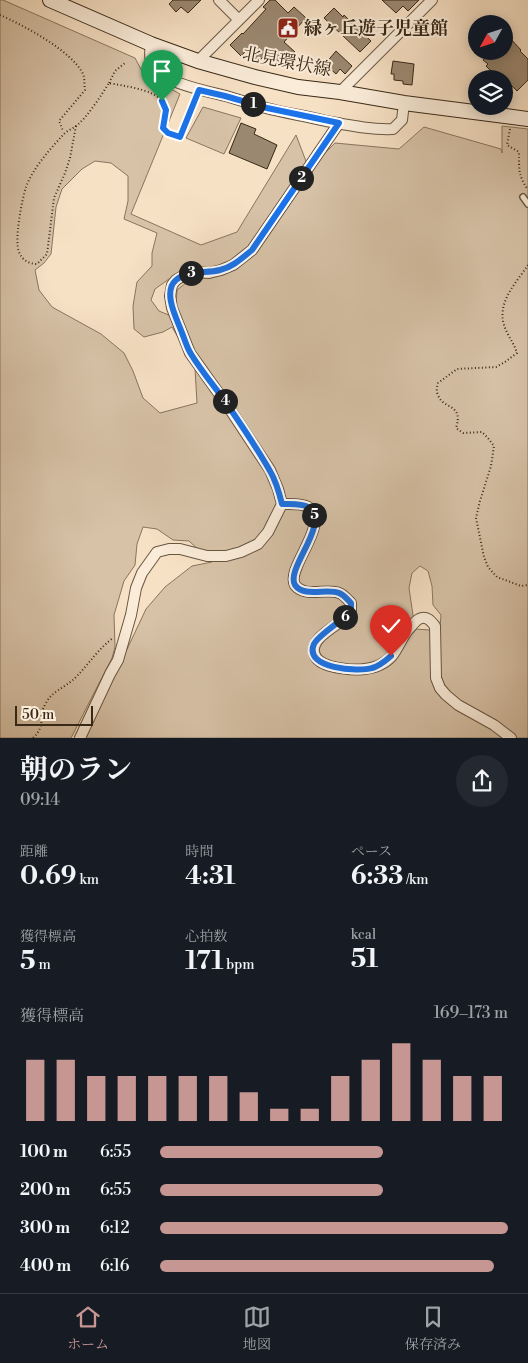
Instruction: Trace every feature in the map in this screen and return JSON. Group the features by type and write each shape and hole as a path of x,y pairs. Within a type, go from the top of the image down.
{"main road":[{"name":"北見環状線","path":"50,0 151,44 198,61 255,77 298,87 528,119"}],"street":[{"path":"219,0 239,20"},
{"path":"198,61 259,0"},
{"path":"340,92 432,0"},
{"path":"151,44 150,56 153,66 160,73 199,90 267,108 339,123 370,128 394,129 402,120 404,103"},
{"path":"80,738 118,660 131,615 136,588 149,561 157,552 168,549 180,549 207,556 226,556 241,552 258,544 268,532 282,504 270,470 190,353 172,308 170,296 172,285 183,276 194,272 215,271 233,265 252,250 339,123"},
{"path":"282,504 309,507 315,517 312,535 296,567 293,578 294,584 306,592 339,593 351,603 351,610 348,615 321,636 314,644 314,652 317,658 325,664 340,668 364,670 374,668 391,656 403,636 419,619 431,620 435,626 436,678 440,688 458,705 494,725 511,738"}],"lane":[{"path":"180,137 199,90"},
{"path":"523,197 528,204"}],"path":[{"path":"0,15 16,22 50,43 78,67 84,76 85,90 59,121 63,131"},
{"path":"76,126 70,128 42,161 26,187 19,220 18,244 22,257 32,264 37,264 47,254 54,198 70,158 76,126 100,98 115,71 125,63"},
{"path":"109,83 137,88 155,95 162,101 166,110 163,128 168,133 180,137"},
{"path":"510,127 508,145 519,152 521,180 528,190"},
{"path":"528,265 505,299 502,311 504,324 517,353 496,366 457,369 438,383 437,393 441,401 456,412 459,419 456,428 463,433 482,432 494,446 491,466 476,518 484,557 488,567 497,577 521,586 528,585"},
{"path":"33,738 40,730 42,722 41,712 51,695 74,679 107,642 116,636 125,636"}],"shaded area":[{"path":"0,0 135,58 143,73 180,94 131,214 201,245 237,232 296,135 309,169 335,143 399,149 424,127 501,149 502,153 502,126 528,129 528,738 86,738 146,609 165,587 192,566 212,562 189,541 173,540 157,529 143,527 137,544 135,565 124,581 114,615 115,647 112,658 71,738 0,738","holes":["95,161 111,163 128,176 128,201 124,219 157,233 152,253 152,266 137,282 133,306 134,329 144,337 163,332 172,327 179,339 194,352 197,403 160,413 143,398 124,353 101,334 52,307 39,290 35,270 51,254 56,207 62,189 82,169","176,274 209,277 191,279 177,290 176,306 171,316 159,311 151,300 155,289","420,566 428,571 432,586 433,605 441,615 440,627 430,630 415,629 409,588 412,573"]},
{"path":"203,107 241,118 224,154 186,138"}],"building":[{"path":"173,0 201,0 188,13 181,7 176,12 169,4"},
{"path":"270,0 275,0 288,13 294,7 306,18 284,42 295,52 281,67 267,53 260,60 254,59 246,51 241,56 230,45 266,9 263,7"},
{"path":"382,0 419,0 408,11 403,6 396,13"},
{"path":"334,8 371,41 360,52 324,18"},
{"path":"513,41 528,59 528,80 517,91 513,87 513,70 490,70 486,66 488,64 483,60 513,60"},
{"path":"336,51 352,66 345,74 340,69 336,74 325,64"},
{"path":"393,61 414,64 412,85 394,80 394,74 391,74"},
{"path":"241,123 256,129 254,134 277,145 267,169 229,153"}],"place":[{"name":"緑ヶ丘遊子児童館","path":"288,28"}],"route":[{"path":"162,101 166,110 163,128 168,133 180,137 199,90 267,108 339,123 252,250 233,265 221,270 194,272 183,276 172,285 170,296 172,308 190,353 270,470 275,479 282,504 309,507 313,512 315,517 312,535 296,567 293,578 294,584 306,592 339,593 351,603 351,610 348,615 321,636 314,644 314,652 317,658 325,664 340,668 364,670 374,668 391,656"}]}
